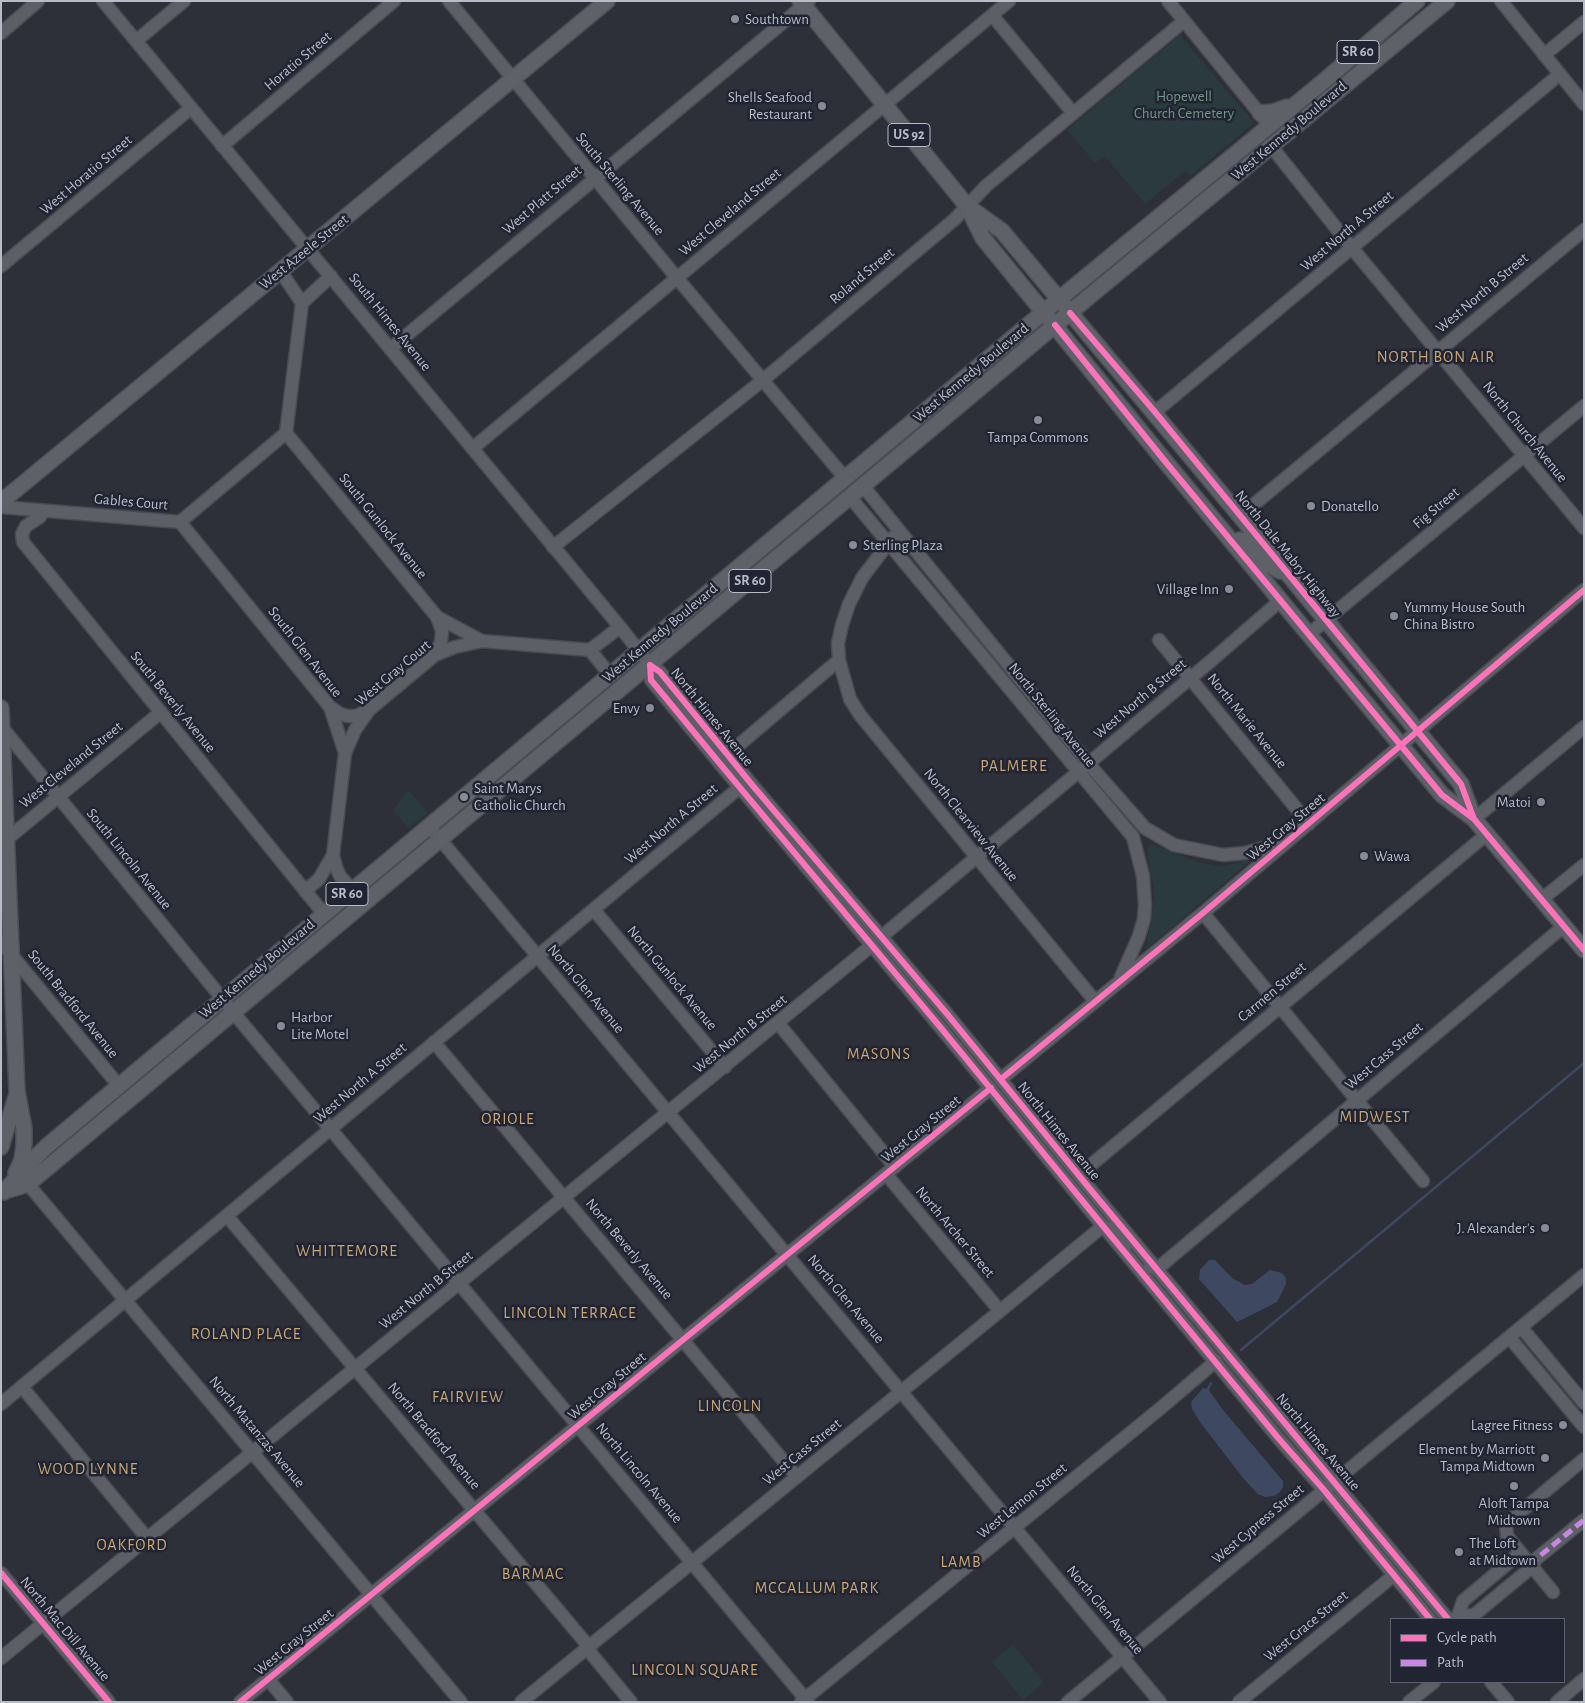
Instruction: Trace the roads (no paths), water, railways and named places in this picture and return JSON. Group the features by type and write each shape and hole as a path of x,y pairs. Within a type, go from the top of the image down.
{"main road":[{"name":"West Azeele Street","path":"1,502 606,1"},
{"name":"West Kennedy Boulevard","path":"3,1193 46,1147 1058,300 1274,112 1298,102 1417,1"},
{"path":"1365,68 1365,57 1421,10 1426,1"},
{"name":"West Kennedy Boulevard","path":"28,1184 1055,325 1447,1"},
{"name":"US 92","path":"804,3 967,206 983,238 1055,325"},
{"path":"1271,146 1270,137 1274,132 1327,86 1344,64"},
{"name":"US 92","path":"967,206 1002,231 1070,313"},
{"name":"North Dale Mabry Highway","path":"1070,313 1461,784 1474,819"},
{"name":"North Dale Mabry Highway","path":"1055,325 1126,414 1442,795 1474,819 1584,950"},
{"path":"850,497 855,485 863,474 904,439 911,423"},
{"path":"789,548 797,531 840,495 846,478"},
{"path":"1233,543 1240,540 1244,541 1263,560 1291,578"},
{"path":"1,708 4,842 17,1091 24,1128 24,1150 16,1175 3,1193"},
{"path":"1,1147 17,1091"},
{"name":"SR 60","path":"3,1193 28,1184"}],"street":[{"path":"1,33 38,1"},
{"name":"South Himes Avenue","path":"103,1 650,665"},
{"path":"136,41 184,1"},
{"name":"Horatio Street","path":"222,146 394,1"},
{"name":"South Sterling Avenue","path":"449,1 677,278 846,478"},
{"name":"West Cleveland Street","path":"473,448 1009,1"},
{"path":"1168,1 1265,120"},
{"path":"1501,1 1584,104"},
{"name":"West Platt Street","path":"390,349 804,3"},
{"path":"992,15 1074,112"},
{"name":"Roland Street","path":"553,548 763,380 954,219 986,186 1184,21"},
{"path":"1544,55 1584,22"},
{"name":"West North A Street","path":"1154,412 1560,74"},
{"name":"West Horatio Street","path":"1,266 191,108"},
{"name":"North Church Avenue","path":"1271,146 1352,248 1584,528"},
{"name":"West North B Street","path":"1240,516 1584,230"},
{"path":"280,272 302,303"},
{"path":"286,433 302,303 331,276"},
{"name":"Fig Street","path":"1308,634 1584,406"},
{"name":"Gables Court","path":"1,507 180,522 286,433"},
{"name":"South Gunlock Avenue","path":"286,433 437,617 482,641 590,650"},
{"name":"North Sterling Avenue","path":"863,486 1089,764 1144,828 1174,845 1223,855 1246,853 1288,841"},
{"name":"North Sterling Avenue","path":"850,497 1133,837 1144,876 1145,912 1139,936 1119,982"},
{"name":"South Beverly Avenue","path":"42,511 40,517 26,526 22,534 23,542 324,914"},
{"name":"South Glen Avenue","path":"180,522 330,707 345,753 333,855 340,876 352,890"},
{"path":"727,754 839,660 838,643 849,604 862,578 889,544 898,528"},
{"name":"West Gray Street","path":"1001,1079 1203,913 1584,590"},
{"name":"West North B Street","path":"881,937 1089,764 1281,600"},
{"path":"435,655 441,642 442,631 437,617"},
{"path":"610,675 590,650 620,627"},
{"name":"North Marie Avenue","path":"1160,640 1309,824"},
{"name":"West Gray Court","path":"345,753 355,730 369,710 435,655 455,646 482,641"},
{"name":"North Clearview Avenue","path":"839,660 850,699 860,715 1095,1001"},
{"path":"998,673 1009,664"},
{"name":"North Himes Avenue","path":"650,665 660,672 1001,1079 1242,1371 1454,1618"},
{"name":"North Himes Avenue","path":"650,665 651,680 739,788 941,1028 1279,1439 1324,1490 1429,1618"},
{"path":"1018,700 1029,690"},
{"path":"330,707 346,716 356,716 369,710"},
{"name":"West Cleveland Street","path":"4,842 161,712"},
{"name":"South Lincoln Avenue","path":"2,726 233,1012"},
{"path":"1474,819 1584,727"},
{"name":"West North A Street","path":"1,1404 739,788"},
{"name":"North Glen Avenue","path":"429,826 1160,1702"},
{"path":"1133,837 1144,828"},
{"name":"Carmen Street","path":"1079,1175 1487,834"},
{"name":"South Glen Avenue","path":"305,891 319,879 333,855"},
{"path":"1542,899 1584,865"},
{"name":"North Gunlock Avenue","path":"594,910 725,1067"},
{"path":"1203,913 1423,1181"},
{"name":"West Cass Street","path":"1157,1268 1564,926"},
{"name":"South Bradford Avenue","path":"1,942 119,1086"},
{"name":"West North B Street","path":"1,1658 871,946"},
{"name":"North Lincoln Avenue","path":"233,1012 693,1562 805,1701"},
{"name":"North Archer Street","path":"778,1024 1000,1312"},
{"path":"941,1028 955,1036 989,1074 1001,1079"},
{"name":"North Beverly Avenue","path":"434,1042 797,1477"},
{"path":"990,1088 1006,1096 1048,1146 1059,1151"},
{"name":"West Gray Street","path":"240,1702 990,1088"},
{"name":"North Matanzas Avenue","path":"28,1184 461,1702"},
{"name":"North Bradford Avenue","path":"228,1216 585,1642 631,1702"},
{"path":"1103,1226 1120,1235 1148,1267 1157,1268"},
{"name":"West Cass Street","path":"521,1702 1103,1226"},
{"name":"West Cypress Street","path":"1068,1702 1584,1276"},
{"path":"1171,1307 1178,1306 1228,1366 1242,1371"},
{"path":"1521,1327 1584,1403"},
{"path":"1508,1337 1584,1427"},
{"name":"West Lemon Street","path":"805,1701 1216,1361"},
{"path":"22,1387 147,1538"},
{"path":"1554,1592 1507,1536 1506,1524 1584,1459"},
{"path":"1454,1618 1474,1615 1532,1567 1536,1559 1584,1520"},
{"path":"1454,1618 1463,1601 1520,1553"},
{"name":"North Mac Dill Avenue","path":"1,1573 109,1702"},
{"name":"West Grace Street","path":"1239,1702 1394,1576"},
{"path":"268,1679 287,1702"},
{"path":"1557,1702 1584,1679"},
{"path":"1409,1702 1433,1683"},
{"path":"1483,1683 1498,1702"},
{"path":"1492,1683 1508,1702"},
{"path":"1501,1683 1517,1702"}],"water":[{"path":"1209,1260 1215,1260 1232,1278 1245,1285 1252,1284 1270,1270 1282,1273 1286,1278 1286,1284 1277,1302 1237,1322 1199,1279 1200,1270"},
{"path":"1203,1388 1208,1389 1223,1410 1283,1481 1283,1487 1280,1492 1274,1496 1265,1497 1258,1494 1243,1478 1200,1422 1192,1409 1191,1402"}],"waterway":[{"path":"1241,1350 1584,1063"},
{"path":"1208,1389 1211,1383"}],"place":[{"name":"Southtown","path":"735,19"},
{"name":"Shells Seafood Restaurant","path":"822,106"},
{"name":"Tampa Commons","path":"1038,420"},
{"name":"Donatello","path":"1311,506"},
{"name":"Sterling Plaza","path":"853,545"},
{"name":"Village Inn","path":"1229,589"},
{"name":"Yummy House South China Bistro","path":"1394,616"},
{"name":"Envy","path":"650,708"},
{"name":"Saint Marys Catholic Church","path":"464,797"},
{"name":"Matoi","path":"1541,802"},
{"name":"Wawa","path":"1364,856"},
{"name":"Harbor Lite Motel","path":"281,1026"},
{"name":"J. Alexander's","path":"1545,1228"},
{"name":"Lagree Fitness","path":"1563,1425"},
{"name":"Element by Marriott Tampa Midtown","path":"1545,1458"},
{"name":"Aloft Tampa Midtown","path":"1514,1486"},
{"name":"The Loft at Midtown","path":"1459,1552"}],"district":[{"name":"NORTH BON AIR","path":"1436,357"},
{"name":"PALMERE","path":"1014,766"},
{"name":"MASONS","path":"879,1054"},
{"name":"MIDWEST","path":"1375,1117"},
{"name":"ORIOLE","path":"508,1119"},
{"name":"WHITTEMORE","path":"347,1251"},
{"name":"LINCOLN TERRACE","path":"570,1313"},
{"name":"ROLAND PLACE","path":"246,1334"},
{"name":"FAIRVIEW","path":"468,1397"},
{"name":"LINCOLN","path":"730,1406"},
{"name":"WOOD LYNNE","path":"88,1469"},
{"name":"OAKFORD","path":"132,1545"},
{"name":"LAMB","path":"961,1562"},
{"name":"BARMAC","path":"533,1574"},
{"name":"MCCALLUM PARK","path":"817,1588"},
{"name":"LINCOLN SQUARE","path":"695,1670"}],"park label":[{"name":"Hopewell Church Cemetery","path":"1184,104"}]}
